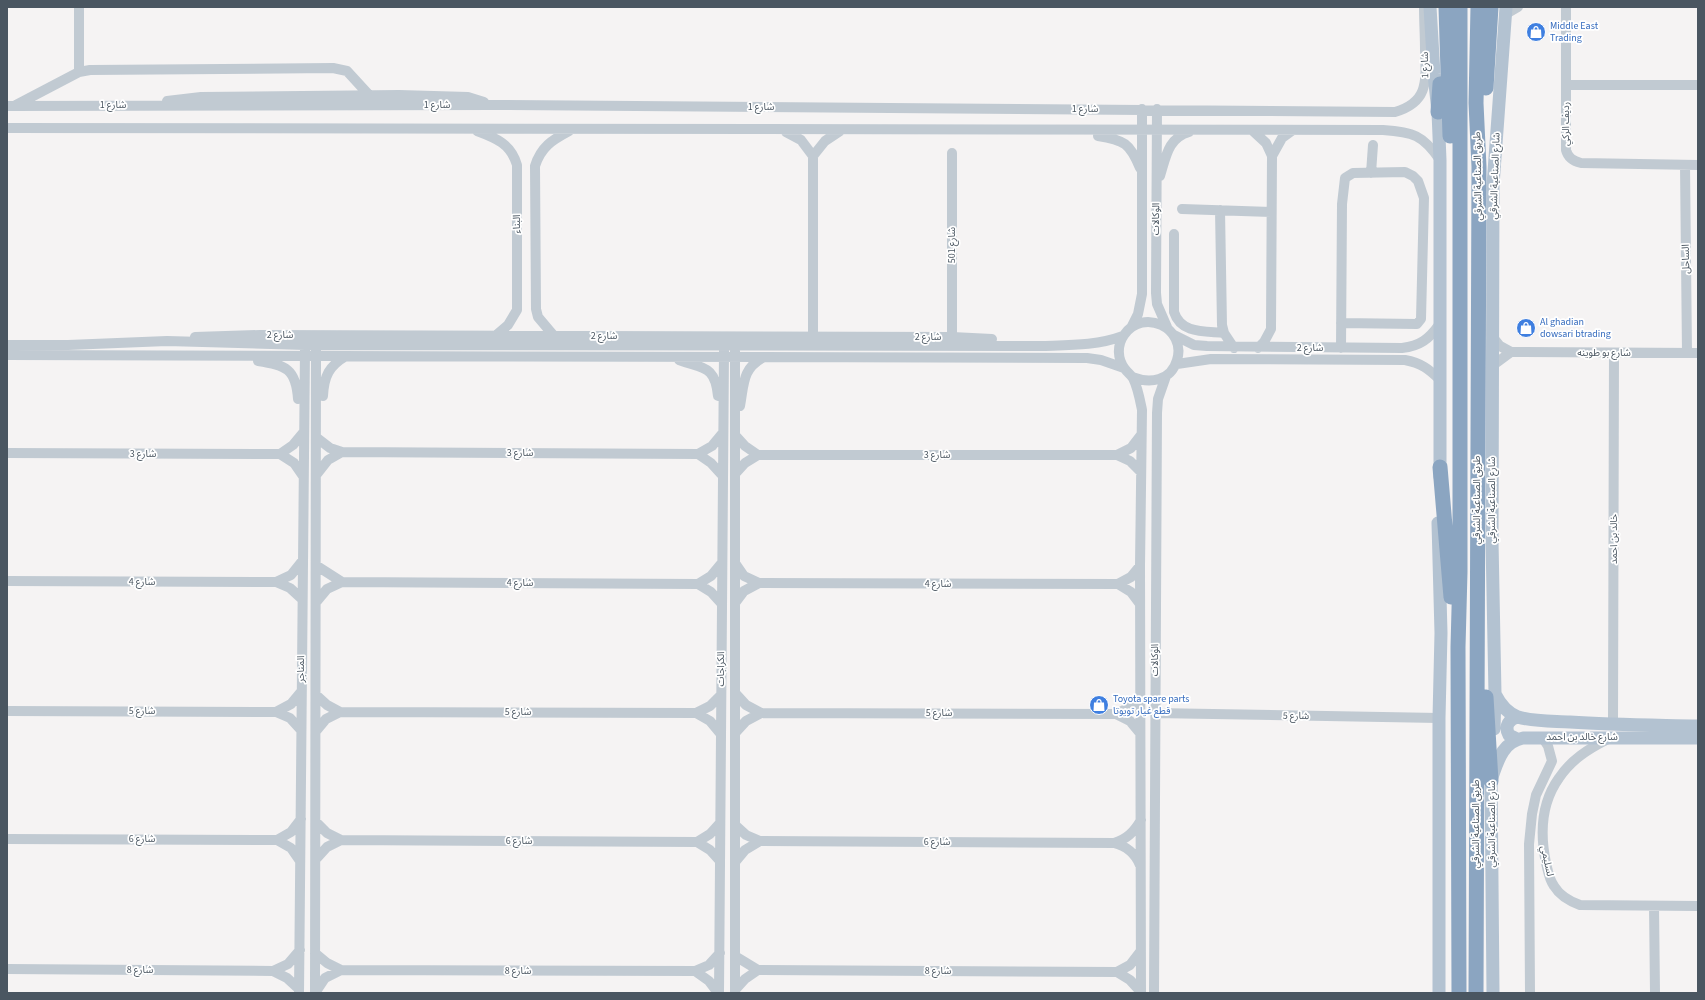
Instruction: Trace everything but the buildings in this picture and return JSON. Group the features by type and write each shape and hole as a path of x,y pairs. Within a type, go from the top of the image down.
{"highway":[{"path":"1438,112 1439,7"},
{"path":"1446,7 1451,154 1459,215"},
{"name":"طريق الصناعية الشرقي","path":"1460,7 1460,572 1458,647 1460,993"},
{"name":"طريق الصناعية الشرقي","path":"1476,993 1479,167 1476,103 1478,7"},
{"path":"1479,167 1492,7"},
{"path":"1440,467 1451,602 1458,647"},
{"path":"1477,570 1484,631 1491,781"}],"main road":[{"path":"1430,7 1440,160 1440,467 1437,515 1441,633 1439,718 1438,993"},
{"name":"شارع الصناعية الشرقي","path":"1493,993 1491,781 1495,694 1492,541 1493,172 1506,11"},
{"path":"1488,59 1504,30"},
{"name":"شارع خالد بن احمد","path":"1495,694 1505,708 1518,717 1612,731 1698,738"},
{"path":"1517,739 1509,735 1507,726 1510,721 1518,717"},
{"name":"شارع خالد بن احمد","path":"1517,739 1698,726"},
{"path":"1491,781 1502,752 1508,744 1517,739"}],"street":[{"path":"79,7 79,72"},
{"name":"شارع 1","path":"10,106 494,105 1387,112 1402,110 1419,98 1425,85 1424,7"},
{"path":"1506,11 1518,7"},
{"name":"رديف الركي","path":"1566,7 1566,150 1571,159 1581,163 1698,165"},
{"path":"10,106 79,72 90,70 333,68 347,72 368,95"},
{"path":"1566,85 1698,85"},
{"path":"141,105 181,98 201,97 368,95 468,97 494,105"},
{"name":"الوكالات","path":"1132,326 1138,314 1142,294 1142,109"},
{"name":"الوكالات","path":"1157,109 1157,304 1171,331"},
{"path":"7,128 840,131 1383,130 1404,132 1420,136 1440,160"},
{"name":"البناء","path":"470,129 502,142 510,148 517,165 517,310 508,325 494,337"},
{"name":"البناء","path":"554,336 538,317 536,309 535,166 538,155 543,148 556,138 573,129"},
{"path":"783,130 801,140 813,156 813,337"},
{"path":"1062,130 1113,138 1124,142 1133,151 1142,172"},
{"path":"1157,187 1166,155 1173,142 1182,134 1196,130"},
{"path":"1252,130 1266,142 1272,156 1271,328 1264,342 1258,348"},
{"path":"1272,156 1282,138 1293,130"},
{"path":"1362,130 1373,146"},
{"path":"1371,173 1373,146 1383,130"},
{"path":"813,156 825,141 840,131"},
{"name":"شارع 501","path":"952,153 952,337"},
{"name":"الساحل","path":"1685,165 1687,353"},
{"path":"1341,323 1417,324 1421,319 1424,198 1422,188 1413,176 1405,172 1351,173 1347,176 1345,181 1342,204 1341,323 1341,348"},
{"path":"1182,209 1271,212"},
{"path":"1220,210 1222,324 1224,333 1234,348"},
{"path":"1174,234 1174,312 1180,323 1191,330 1224,333"},
{"path":"1156,269 1173,270"},
{"path":"1150,321 1159,323 1171,331 1179,349 1176,364 1166,376 1149,382 1132,377 1124,368 1119,352 1123,336 1132,326 1150,321"},
{"name":"شارع 2","path":"1171,331 1194,345 1234,348 1412,347 1426,340 1439,325"},
{"name":"شارع 2","path":"167,341 203,336 952,337 1014,340 1040,346"},
{"name":"شارع 2","path":"7,345 68,345 167,341 305,345 735,344 1040,346 1089,345 1123,336"},
{"path":"1492,336 1500,346 1511,352 1492,366"},
{"name":"الكراجات","path":"718,993 720,953 720,695 722,413 724,344"},
{"name":"الكراجات","path":"735,344 735,992"},
{"name":"المناجر","path":"299,991 301,819 300,729 305,345"},
{"name":"المناجر","path":"315,993 317,601 316,345"},
{"name":"شارع بو طوينه","path":"1511,352 1698,353"},
{"name":"خالد بن احمد","path":"1612,731 1614,353"},
{"name":"شارع 2","path":"7,355 1087,358 1101,360 1124,368"},
{"name":"شارع 2","path":"239,356 278,364 289,370 296,380 303,420"},
{"name":"المناجر","path":"317,433 325,376 333,365 347,356"},
{"name":"شارع 2","path":"667,356 702,366 712,374 717,386 722,413"},
{"name":"الكراجات","path":"735,423 739,412 744,377 754,363 764,357"},
{"name":"شارع 2","path":"1176,364 1211,358 1405,360 1417,362 1426,367 1440,380"},
{"name":"الوكالات","path":"1154,993 1154,713 1157,413 1158,399 1166,376"},
{"name":"الوكالات","path":"1132,377 1139,395 1142,410 1140,566 1141,992"},
{"path":"303,433 293,445 280,454 294,463 304,476"},
{"name":"شارع 3","path":"317,433 330,448 342,452 698,454"},
{"path":"722,434 712,446 698,454 711,463 722,474"},
{"path":"735,435 758,455 745,463 735,474"},
{"path":"1117,455 1131,448 1141,435"},
{"path":"317,474 328,460 342,452"},
{"name":"شارع 3","path":"7,453 280,454"},
{"name":"شارع 3","path":"758,455 1117,455"},
{"path":"1117,455 1130,461 1141,472"},
{"path":"276,582 291,575 302,560"},
{"name":"شارع 4","path":"735,563 744,576 759,583 1118,584"},
{"path":"721,564 711,576 698,584 711,592 721,603"},
{"path":"317,566 342,582"},
{"path":"1140,566 1130,577 1118,584 1131,592 1140,604"},
{"name":"شارع 4","path":"7,581 276,582 290,588 302,599"},
{"name":"شارع 4","path":"317,601 327,589 342,582 698,584"},
{"path":"735,603 744,591 759,583"},
{"path":"276,712 291,704 301,692"},
{"path":"735,693 746,705 761,713"},
{"path":"316,695 327,705 340,712"},
{"path":"696,713 710,706 720,695"},
{"path":"1116,714 1130,707 1140,696"},
{"name":"شارع 5","path":"7,711 276,712 290,718 300,729"},
{"path":"316,731 326,720 340,712"},
{"name":"شارع 5","path":"340,712 696,713"},
{"path":"696,713 710,721 720,733"},
{"name":"شارع 5","path":"735,733 746,720 761,713 1116,714"},
{"name":"شارع 5","path":"1154,713 1439,718"},
{"path":"1116,714 1130,721 1140,733"},
{"name":"لسليمي","path":"1612,731 1576,758 1558,779 1550,793 1546,804 1542,828 1542,846 1552,884 1559,893 1571,902 1580,905 1698,906"},
{"path":"1530,993 1529,844 1532,814 1536,795 1552,761 1548,746 1542,737"},
{"path":"277,840 291,832 301,819"},
{"name":"شارع 6","path":"1114,843 1127,838 1133,833 1141,820"},
{"path":"316,822 328,833 341,840"},
{"path":"720,823 710,834 697,842 710,850 720,861"},
{"name":"شارع 6","path":"735,825 746,834 760,841 1114,843 1128,848 1133,853 1140,866"},
{"name":"شارع 6","path":"7,839 277,840"},
{"path":"277,840 291,848 300,861"},
{"path":"316,858 327,847 341,840"},
{"name":"شارع 6","path":"341,840 697,842"},
{"path":"735,862 745,850 760,841"},
{"path":"1654,906 1655,993"},
{"name":"شارع 8","path":"7,969 273,971 288,964 300,950"},
{"path":"1117,972 1130,965 1140,952"},
{"name":"شارع 8","path":"315,953 327,963 341,970 694,971 709,965 720,953"},
{"path":"735,956 758,970 745,979 735,992"},
{"name":"شارع 8","path":"315,993 325,978 341,970"},
{"name":"شارع 8","path":"758,970 1117,972"},
{"name":"شارع 8","path":"273,971 287,978 299,991"},
{"path":"694,971 709,981 718,993"},
{"path":"1117,972 1130,980 1141,992"}],"place":[{"name":"Middle East Trading","path":"1536,32"},
{"name":"Al ghadian dowsari btrading","path":"1526,328"},
{"name":"Toyota spare parts قطع غيار تويوتا","path":"1099,705"}]}
